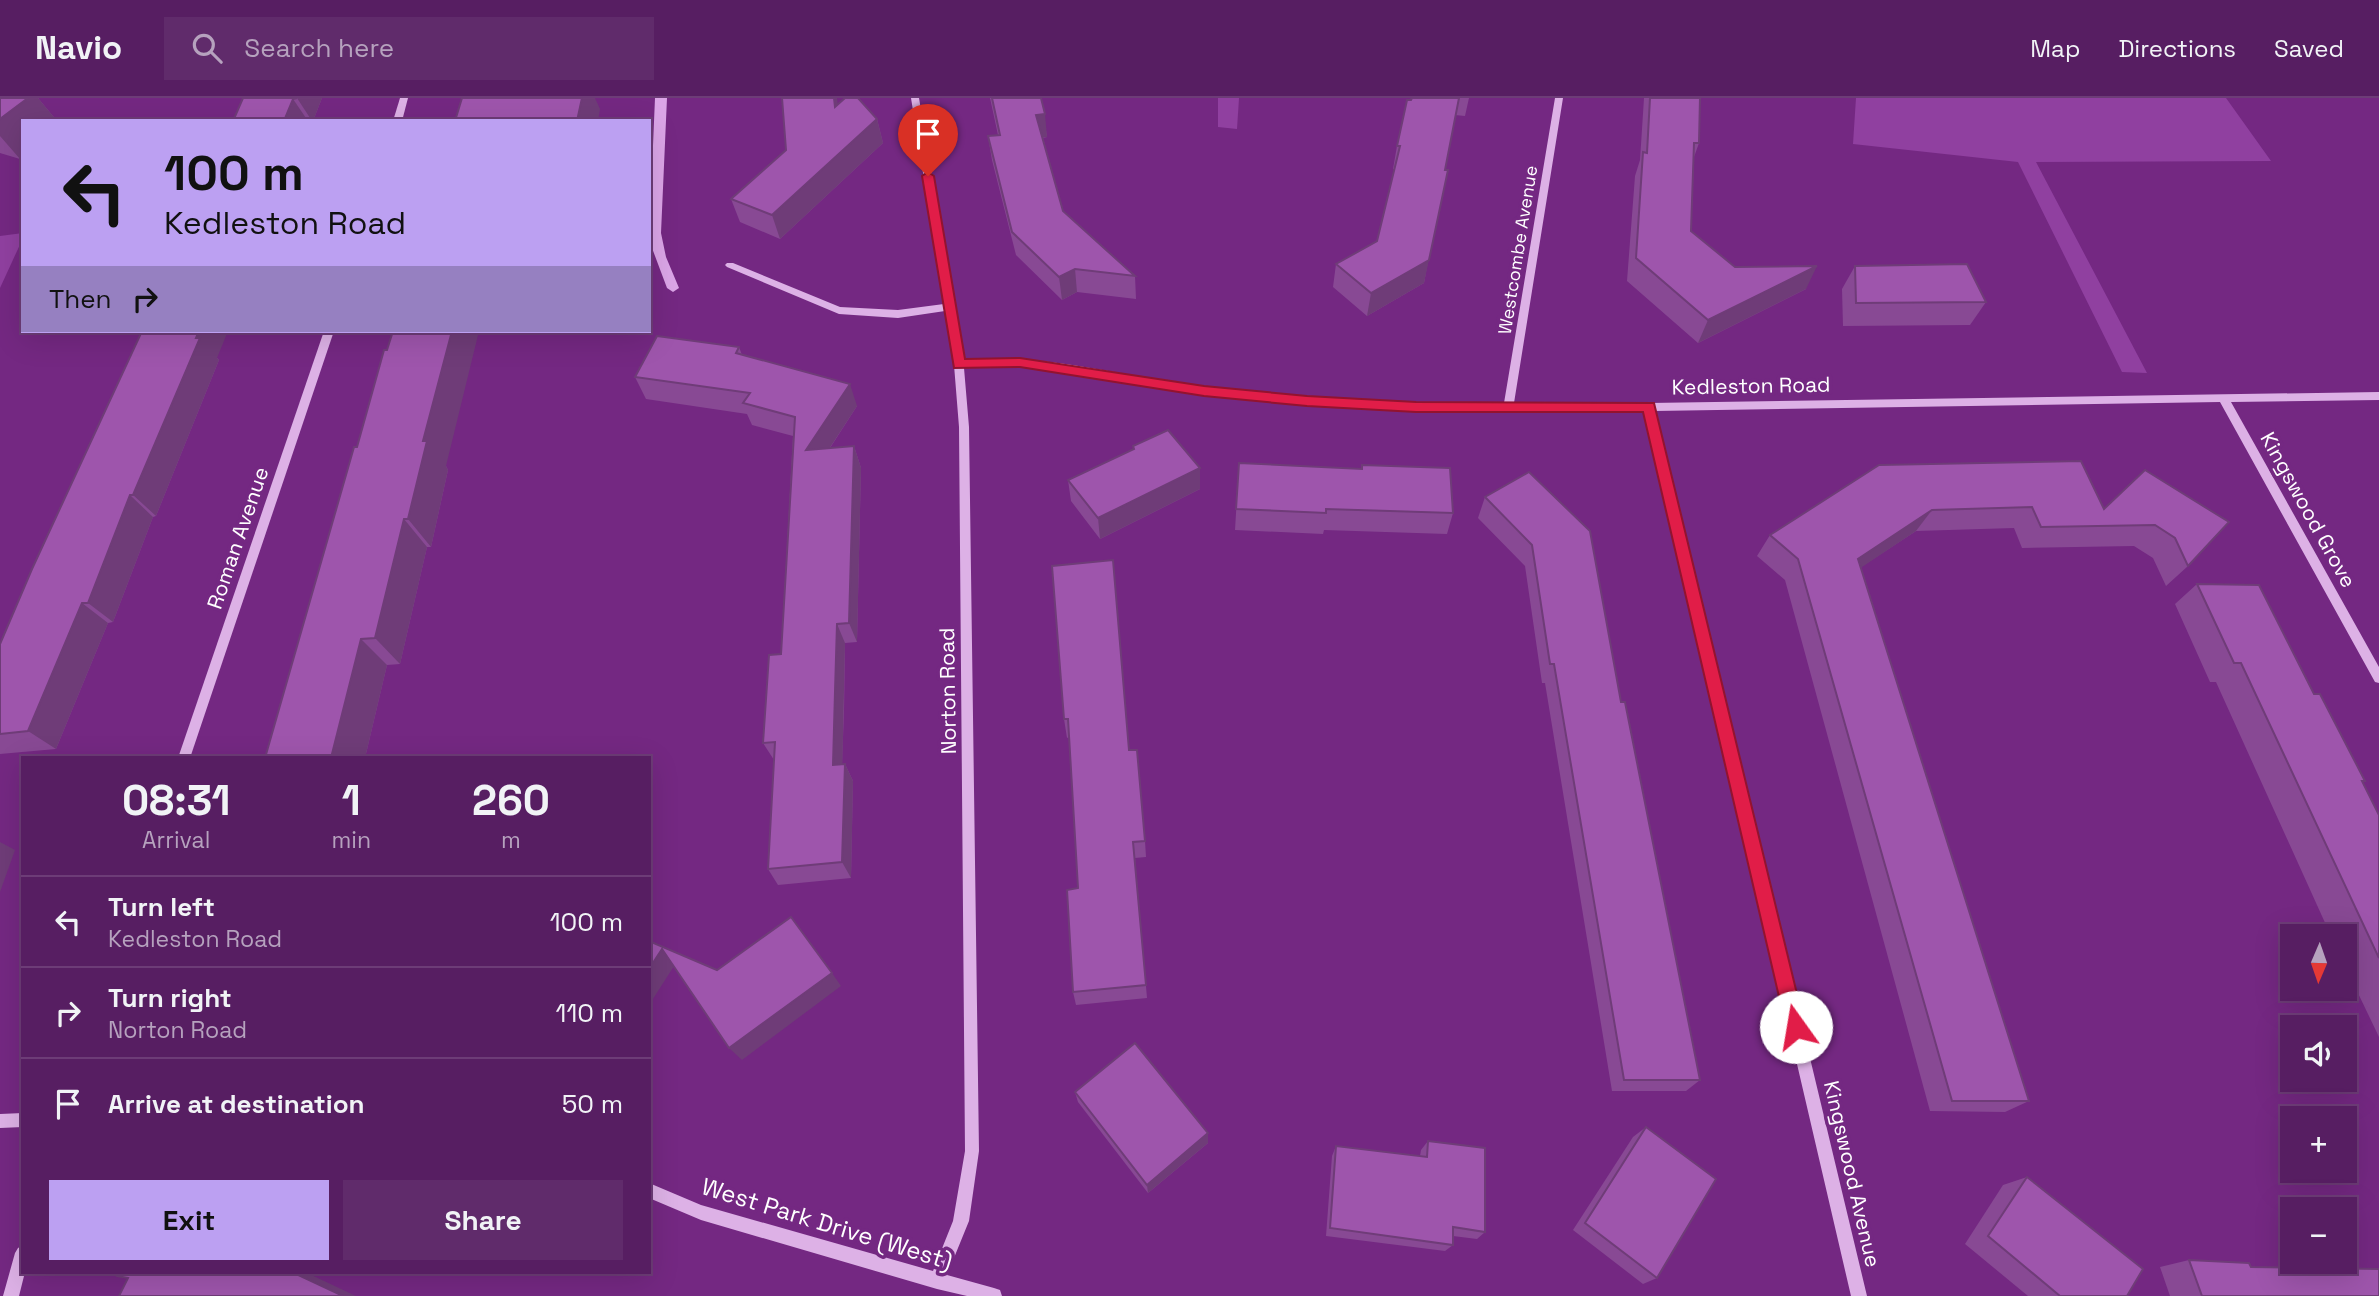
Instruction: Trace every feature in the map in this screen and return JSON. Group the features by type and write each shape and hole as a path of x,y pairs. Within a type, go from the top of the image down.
{"street":[{"path":"398,119 404,98"},
{"name":"Norton Road","path":"915,98 959,365 964,428 972,1151 961,1221 937,1281"},
{"name":"Westcombe Avenue","path":"1508,408 1559,98"},
{"path":"730,265 839,310 898,314 950,307"},
{"name":"Roman Avenue","path":"185,756 328,333"},
{"name":"Kedleston Road","path":"959,365 1020,362 1204,391 1307,401 1416,407 1649,407 2379,397"},
{"name":"Kingswood Grove","path":"2222,398 2379,678"},
{"name":"Kingswood Avenue","path":"1649,407 1859,1296"},
{"path":"0,1121 21,1120"},
{"name":"West Park Drive (West)","path":"651,1191 701,1212 994,1296"},
{"path":"11,1296 21,1260"}],"shaded area":[{"path":"1218,98 1239,98 1237,129 1218,127"},
{"path":"1856,98 2226,98 2271,161 2036,162 2147,373 2122,372 2018,162 1853,144"},
{"path":"21,233 21,242 0,288 0,236"}],"building":[{"path":"0,98 28,98 0,119"},
{"path":"243,98 297,98 293,99 285,119 234,119"},
{"path":"462,98 582,98 577,119 456,119"},
{"path":"782,98 834,98 835,107 845,98 858,98 877,119 772,215 731,199 786,150"},
{"path":"992,98 1041,98 1045,114 1036,115 1063,211 1135,276 1075,269 1059,277 1012,232 988,136 1000,135"},
{"path":"1459,98 1445,170 1448,170 1429,260 1371,293 1336,264 1377,241 1400,146 1397,146 1407,100"},
{"path":"1650,98 1700,98 1699,143 1694,143 1691,231 1735,267 1817,266 1708,320 1636,258 1643,152 1647,153"},
{"path":"1967,264 1986,302 1856,303 1855,266"},
{"path":"141,333 198,333 196,338 200,338 133,495 130,495 88,603 82,603 28,731 0,734 0,644"},
{"path":"392,333 451,333 423,441 427,441 408,519 404,519 375,638 361,639 332,756 266,756 354,447 357,447 384,350 387,350"},
{"path":"657,336 739,347 736,353 850,384 806,450 854,446 849,623 837,624 835,692 833,765 845,764 842,862 768,869 775,742 763,743 769,655 781,654 795,417 743,403 750,393 635,377"},
{"path":"1168,430 1200,468 1098,518 1068,480"},
{"path":"2081,461 2104,509 2145,470 2229,522 2188,566 2175,538 2155,525 2041,527 2032,507 1932,510 1858,559 2029,1101 1952,1101 1798,559 1770,535 1879,465"},
{"path":"1239,463 1362,469 1362,465 1450,468 1453,513 1326,509 1326,513 1236,509"},
{"path":"1529,472 1590,531 1621,702 1625,702 1700,1080 1624,1080 1554,664 1550,664 1532,545 1485,497"},
{"path":"1113,560 1129,750 1137,750 1145,841 1133,842 1146,985 1073,992 1067,890 1078,888 1068,719 1064,719 1052,566"},
{"path":"2197,584 2259,585 2314,694 2320,694 2365,781 2362,781 2379,815 2379,958 2241,663 2234,663"},
{"path":"791,917 832,973 729,1048 662,949 651,966 651,942 717,970"},
{"path":"1135,1043 1208,1133 1147,1185 1075,1092"},
{"path":"1646,1127 1716,1179 1657,1278 1585,1223"},
{"path":"1428,1141 1485,1148 1485,1232 1453,1227 1453,1245 1330,1228 1336,1146 1427,1157"},
{"path":"2027,1177 2143,1269 2127,1296 2060,1296 1988,1236"},
{"path":"2189,1260 2280,1267 2280,1274 2357,1274 2357,1269 2379,1269 2379,1296 2202,1296"},
{"path":"296,1274 343,1296 119,1296 128,1278 117,1276"}],"waterway":[{"path":"661,98 654,233 660,257 673,288"}],"route":[{"path":"928,176 959,365 1020,362 1204,391 1307,401 1416,407 1649,407 1796,1027"}]}
